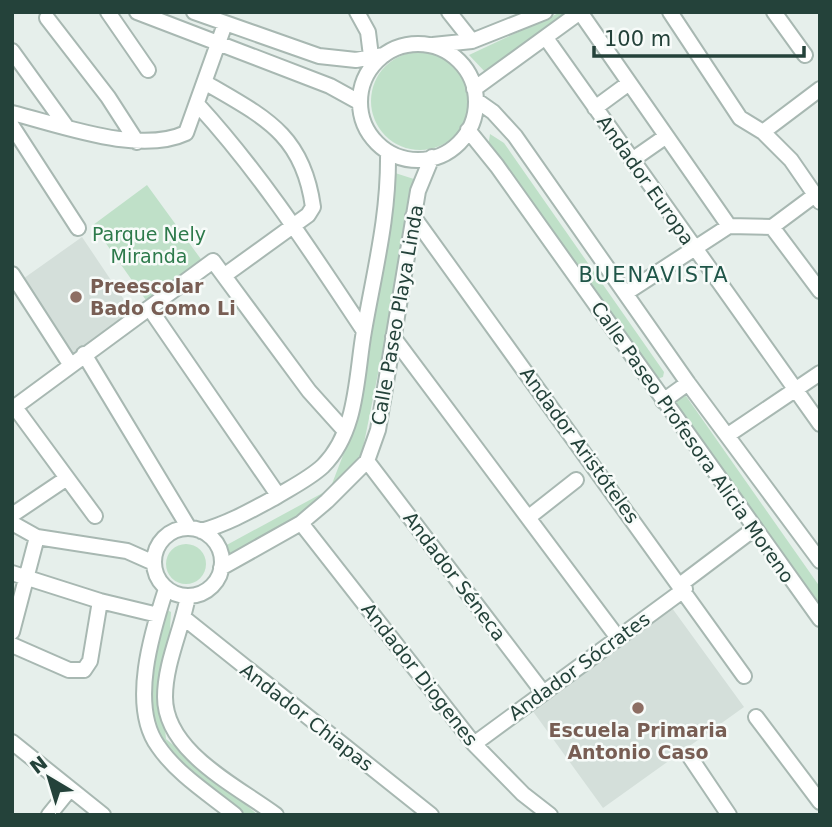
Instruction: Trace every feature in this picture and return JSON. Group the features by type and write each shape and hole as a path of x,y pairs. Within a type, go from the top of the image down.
{"street":[{"path":"108,12 148,70"},
{"path":"137,12 330,86 359,102"},
{"path":"194,12 319,56 356,60 407,45 472,41 545,12"},
{"path":"357,12 377,55 362,84 359,102 367,131 388,152 417,159 432,158 459,142 468,130 475,95 466,69 451,54 432,45"},
{"path":"449,12 472,41"},
{"path":"475,95 580,12 729,226"},
{"path":"626,293 729,226 772,227 817,199 791,160 763,132 740,118 670,12"},
{"path":"774,12 805,55"},
{"path":"47,18 108,97 137,142"},
{"path":"12,113 137,142 174,139 186,134 225,24"},
{"name":"Andador Europa","path":"546,38 820,424"},
{"path":"12,51 66,126"},
{"path":"206,83 253,111 284,135 309,176 313,207 225,275"},
{"path":"595,108 629,83"},
{"path":"763,132 820,89"},
{"name":"Calle Paseo Profesora Alicia Moreno","path":"475,95 515,135 688,383 820,561"},
{"path":"198,105 237,148 293,225 364,331"},
{"path":"12,126 78,228"},
{"name":"Calle Paseo Profesora Alicia Moreno","path":"468,130 820,619"},
{"path":"632,160 665,136"},
{"name":"Calle Paseo Playa Linda","path":"195,530 243,515 323,466 345,431 358,380 364,331 387,212 388,152"},
{"name":"Calle Paseo Playa Linda","path":"221,568 301,523 367,461 378,430 418,191 432,158"},
{"name":"Andador Aristóteles","path":"413,216 744,676"},
{"path":"772,227 820,291"},
{"path":"95,516 13,407 213,261 309,391 345,431"},
{"path":"12,274 70,364"},
{"path":"150,309 278,495"},
{"path":"393,337 618,638"},
{"path":"84,354 195,530 218,546 221,568 215,582 203,592 188,596 166,589 157,577 154,563 157,549 165,537"},
{"path":"728,435 820,373"},
{"path":"663,401 688,383"},
{"name":"Andador Séneca","path":"367,461 542,691"},
{"path":"67,478 15,517 37,537 127,551 154,563"},
{"path":"529,517 576,480"},
{"name":"Andador Diogenes","path":"301,523 474,744 523,794 550,815"},
{"name":"Andador Sócrates","path":"474,744 542,691 618,638 754,529"},
{"path":"127,551 165,537 195,530"},
{"path":"12,632 37,537"},
{"path":"12,573 100,601 158,615"},
{"path":"166,589 147,667 147,724 160,749 176,767 235,815"},
{"path":"188,596 165,696 172,727 199,760 276,815"},
{"path":"12,645 69,670 84,670 90,662 100,601"},
{"name":"Andador Chiapas","path":"184,618 431,815"},
{"path":"756,717 820,802"},
{"path":"12,742 103,815"},
{"path":"690,757 729,815"},
{"path":"49,815 70,789"}],"shaded area":[{"name":"Preescolar Bado Como Li","path":"82,237 133,313 68,358 20,281"},
{"name":"Escuela Primaria Antonio Caso","path":"672,608 744,707 603,808 532,710"}],"green space":[{"path":"561,12 579,12 487,74 469,55"},
{"path":"420,52 439,56 454,67 465,82 469,101 465,120 454,135 439,146 420,150 401,146 386,135 375,120 371,101 375,82 386,67 401,56"},
{"path":"490,134 504,143 664,372 663,377 654,380 488,147"},
{"path":"392,172 417,180 361,458 333,491 317,505 226,561 223,547 330,489 357,419 393,210"},
{"name":"Parque Nely Miranda","path":"147,185 203,262 148,303 93,225"},
{"path":"686,396 820,587 820,606 673,406 679,397"},
{"path":"186,544 194,545 200,550 205,556 205,572 200,578 194,583 186,584 178,583 172,578 167,572 166,564 167,556 172,550 178,545"},
{"path":"163,608 171,612 169,645 160,675 166,739 258,815 239,815 180,768 150,726 149,677"}],"place":[{"name":"Preescolar Bado Como Li","path":"76,297"},
{"name":"Escuela Primaria Antonio Caso","path":"638,708"}],"district":[{"name":"BUENAVISTA","path":"654,275"}]}
